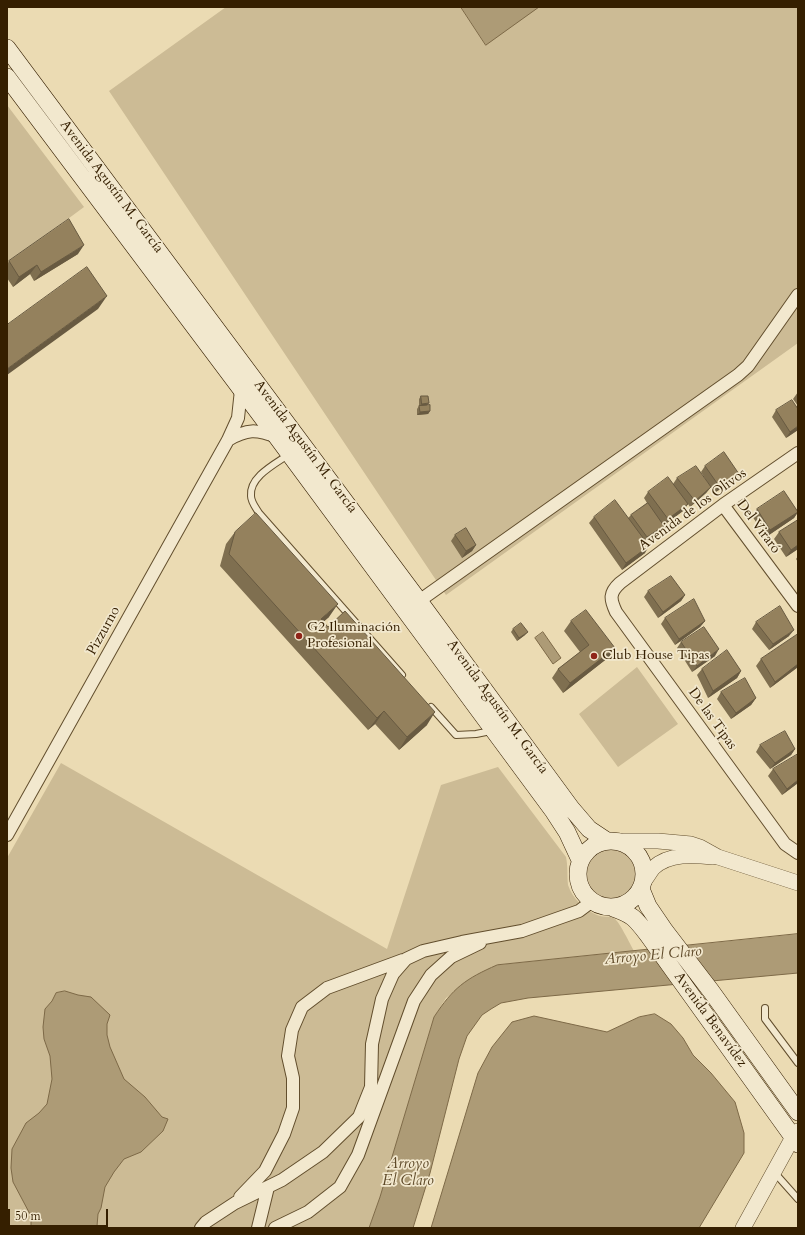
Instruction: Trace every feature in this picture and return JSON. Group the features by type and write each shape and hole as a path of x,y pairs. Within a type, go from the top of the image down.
{"main road":[{"name":"Avenida Agustín M. García","path":"7,48 419,601 571,808 589,828 612,841"},
{"name":"Avenida Agustín M. García","path":"7,77 277,437 494,730 563,825 580,860"},
{"path":"612,841 627,845 636,852 642,860 644,871 643,885 634,899 625,905 613,908 601,907 591,902 583,893 578,883 577,871 580,860 587,851 596,844 612,841"},
{"name":"Avenida Benavídez","path":"643,885 648,906 665,931 796,1107"},
{"name":"Avenida Benavídez","path":"613,908 626,912 634,917 796,1137"}],"street":[{"path":"419,601 738,375 748,366 798,295"},
{"name":"Pizzurno","path":"7,835 228,440 238,418 241,390"},
{"path":"228,440 243,432 252,430 277,437"},
{"name":"Avenida de los Olivos","path":"611,596 614,588 620,583 723,505 798,453"},
{"name":"Del Viraró","path":"723,505 798,606"},
{"name":"De las Tipas","path":"611,596 612,604 616,612 630,632 785,844 798,853"},
{"path":"612,841 658,841 690,844 700,847 718,857 798,883"},
{"path":"643,885 653,869 672,859 684,856 718,857"},
{"path":"234,1203 265,1171 284,1134 293,1108 293,1078 288,1056 292,1030 302,1007 327,988 406,959 423,951 462,942 522,932 579,911 591,902"},
{"path":"275,1228 308,1212 340,1187 358,1155 414,1000 431,975 451,957 494,936"},
{"path":"201,1228 206,1222 234,1203 282,1180 323,1152 360,1117 371,1088 372,1044 382,1000 393,974 406,959"},
{"path":"743,1228 774,1172 796,1137"},
{"path":"258,1228 268,1187"}],"lane":[{"path":"289,454 255,481 251,489 251,497 254,504 259,513 409,683"},
{"path":"424,700 456,735 476,734 494,730"},
{"path":"765,1008 765,1019 798,1063"},
{"path":"774,1172 798,1200"}],"shaded area":[{"path":"226,7 798,7 798,343 446,595 109,91"},
{"path":"7,105 84,207 7,264"},
{"path":"637,667 678,724 618,767 579,714"},
{"path":"61,763 387,949 441,785 498,767 566,857 568,885 576,899 592,913 615,919 634,951 497,965 471,978 446,998 434,1017 380,1197 369,1228 7,1228 7,858"},
{"path":"613,847 623,849 631,855 637,863 639,873 637,883 631,891 623,897 613,899 603,897 595,891 589,883 587,873 589,863 595,855 603,849"}],"water":[{"path":"461,7 539,7 486,45"},
{"path":"543,632 561,658 553,664 535,638"},
{"name":"Arroyo El Claro","path":"798,934 798,973 528,998 501,1003 482,1015 467,1036 459,1059 430,1173 413,1228 369,1228 380,1197 434,1017 454,991 468,980 497,965"},
{"path":"65,991 91,997 110,1015 107,1024 107,1035 110,1047 124,1079 145,1097 162,1117 168,1119 163,1131 141,1152 124,1159 114,1172 105,1187 101,1208 98,1214 98,1228 31,1228 31,1216 13,1182 11,1168 12,1149 26,1123 39,1113 47,1104 52,1079 50,1056 44,1039 43,1027 45,1009 52,1001 56,993"},
{"path":"655,1014 671,1024 683,1038 693,1055 711,1073 735,1102 744,1133 744,1153 699,1228 431,1228 478,1073 492,1047 512,1022 534,1016 607,1032 639,1017"}],"building":[{"path":"69,219 84,245 41,272 37,265 19,277 9,261"},
{"path":"87,267 107,296 7,369 7,325"},
{"path":"421,396 428,396 429,403 422,404"},
{"path":"792,400 798,409 798,426 790,432 776,410"},
{"path":"430,405 430,411 420,412 419,406"},
{"path":"724,452 739,474 719,486 705,466"},
{"path":"696,466 711,487 695,501 677,478"},
{"path":"668,477 688,504 668,519 648,492"},
{"path":"784,491 798,512 770,530 757,509"},
{"path":"615,500 649,546 626,563 594,517"},
{"path":"648,503 664,526 647,537 631,515"},
{"name":"G2 Iluminación Profesional","path":"256,513 338,604 321,619 328,627 345,611 435,712 407,737 384,711 377,718 229,554 235,532"},
{"path":"798,520 798,545 791,550 779,532"},
{"path":"466,528 476,545 466,551 455,535"},
{"path":"671,576 685,595 663,612 648,591"},
{"path":"694,599 705,621 679,639 665,618"},
{"path":"780,606 794,630 773,644 756,622"},
{"path":"586,610 615,648 570,683 558,669 589,645 571,621"},
{"path":"521,623 528,632 519,638 513,629"},
{"path":"704,627 719,649 697,666 681,642"},
{"path":"798,634 798,664 775,682 761,659"},
{"path":"727,650 741,671 713,691 702,669"},
{"path":"745,678 756,698 736,713 721,692"},
{"path":"785,731 795,749 775,763 760,745"},
{"path":"798,754 798,780 787,789 773,769"}],"place":[{"name":"G2 Iluminación Profesional","path":"299,636"},
{"name":"Club House Tipas","path":"594,656"}]}
